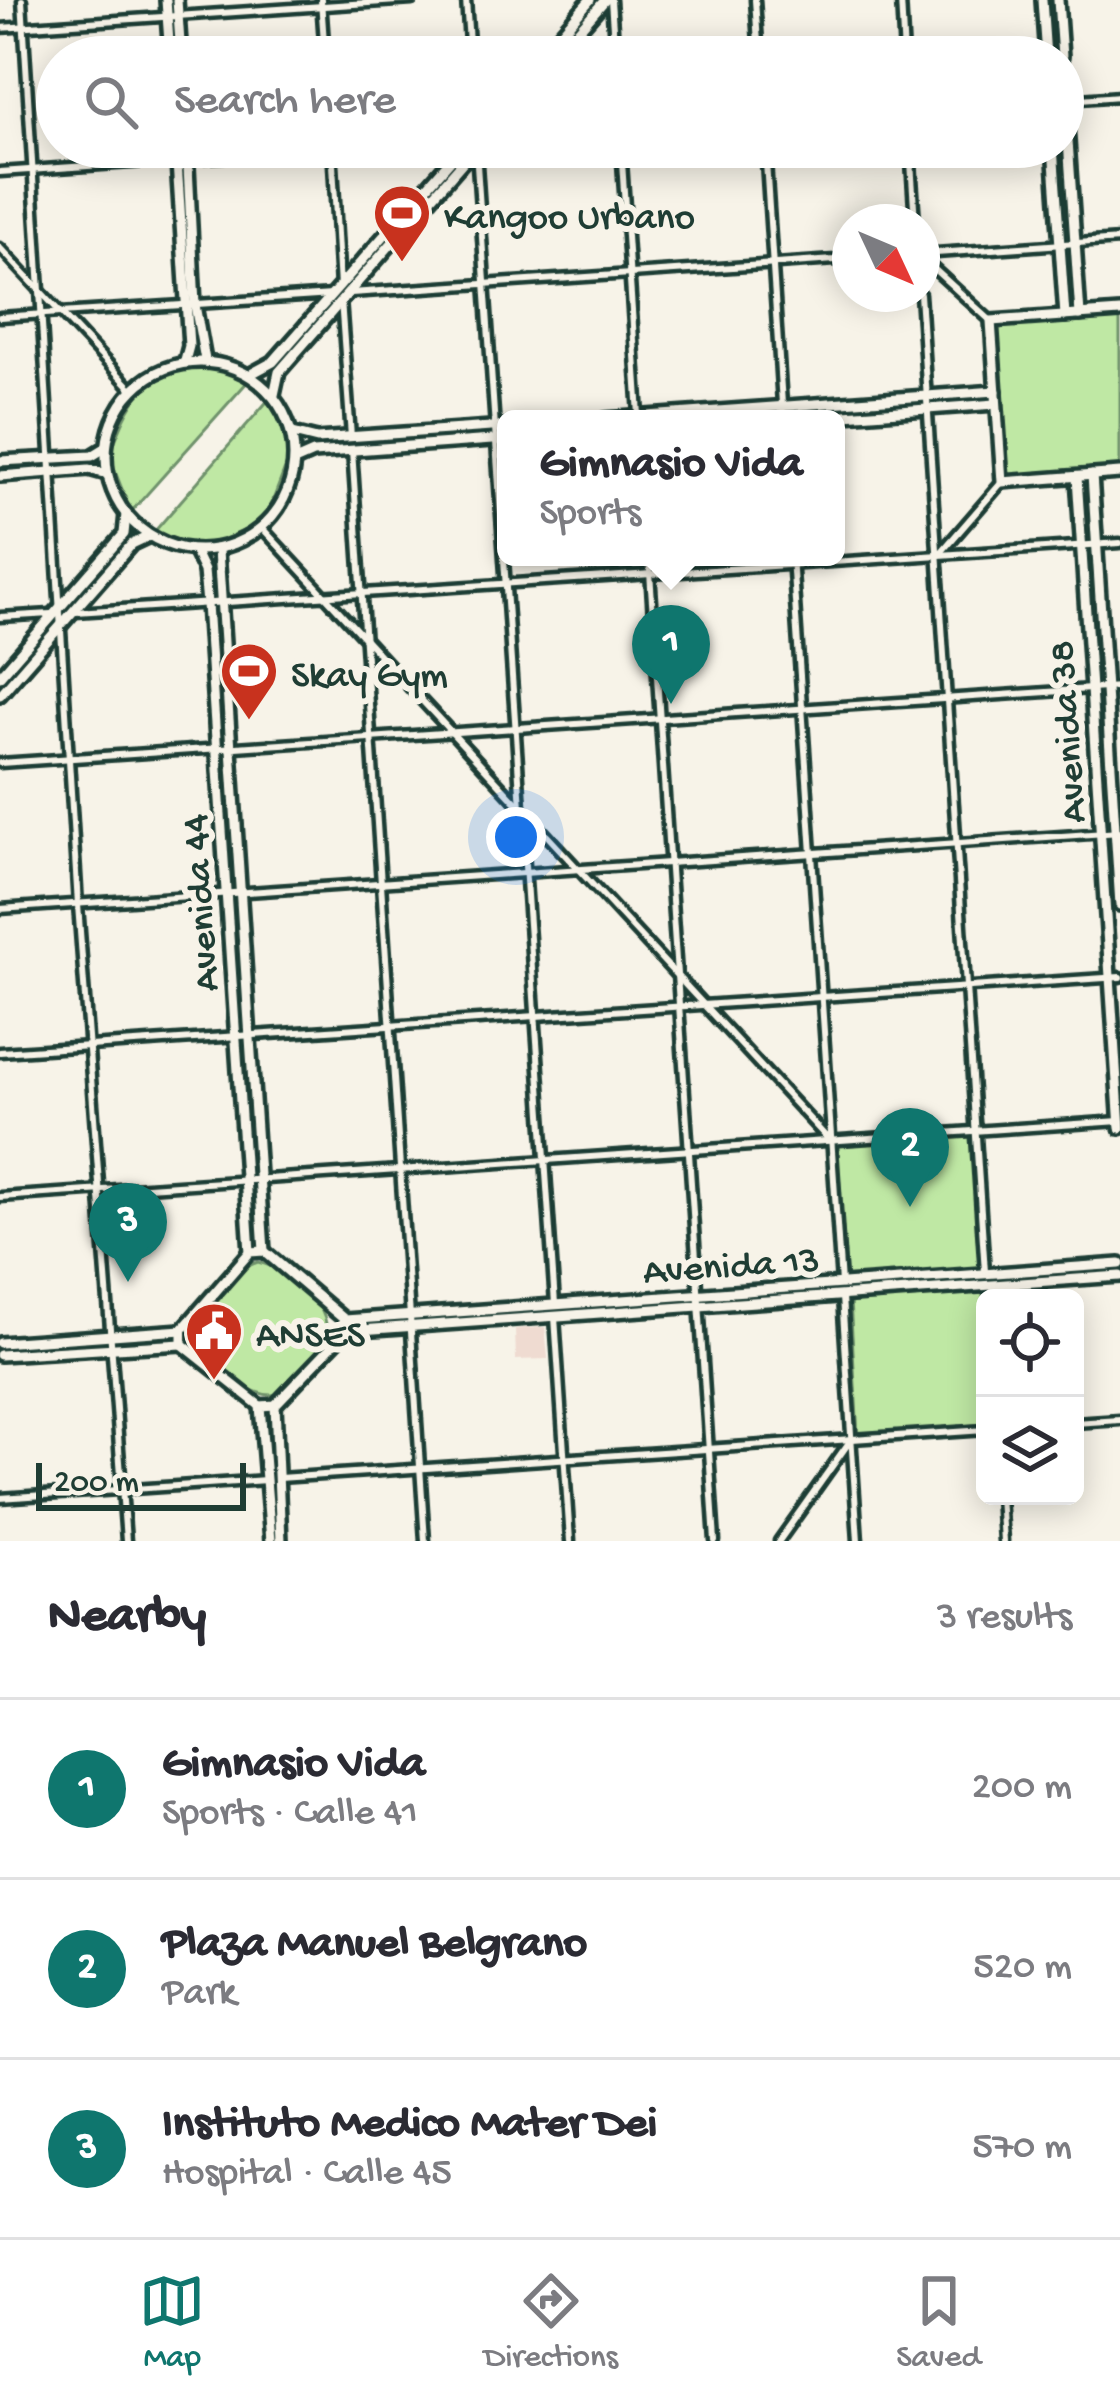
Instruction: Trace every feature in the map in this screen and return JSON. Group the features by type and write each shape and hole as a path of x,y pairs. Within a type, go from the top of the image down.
{"main road":[{"path":"166,0 176,36"},
{"path":"171,36 177,0"},
{"path":"558,36 590,0"},
{"path":"575,36 608,0"},
{"path":"1042,0 1045,36"},
{"path":"1058,0 1061,36"},
{"path":"185,168 191,305 185,361"},
{"path":"274,395 279,372 445,168"},
{"path":"250,375 273,362 341,294 457,168"},
{"path":"1054,168 1065,316"},
{"path":"1069,168 1080,315"},
{"path":"191,305 205,360"},
{"path":"1120,312 991,321 1002,482 1120,473"},
{"path":"205,360 250,375 274,395 293,434 296,460 264,530 218,550 195,552 149,536 126,514 107,474 105,448 131,388 185,361 205,360"},
{"path":"734,410 995,391"},
{"path":"845,415 996,404"},
{"path":"293,434 309,439 497,426"},
{"path":"296,460 313,453 497,440"},
{"path":"0,461 92,456 105,448"},
{"path":"0,476 89,469 107,474"},
{"name":"Avenida 38","path":"1092,475 1120,905"},
{"name":"Avenida 38","path":"1077,476 1100,833 1115,978 1120,1123"},
{"path":"0,695 124,534 126,514"},
{"path":"0,676 132,544 149,536"},
{"name":"Avenida 44","path":"218,550 213,603 217,749 250,1252"},
{"name":"Avenida 44","path":"195,552 213,603 231,748 264,1251"},
{"path":"182,1344 182,1330 250,1252 264,1251 346,1325 275,1405 271,1541"},
{"name":"Avenida 13","path":"986,1280 1120,1264"},
{"name":"Avenida 13","path":"346,1325 986,1280 1120,1276"},
{"path":"0,1342 182,1330"},
{"path":"0,1355 182,1344 260,1406 281,1541"},
{"path":"260,1406 275,1405"}],"street":[{"path":"22,0 78,904 126,1541"},
{"path":"0,28 412,0"},
{"path":"466,0 469,36"},
{"path":"608,0 612,36"},
{"path":"755,0 758,36"},
{"path":"901,0 903,36"},
{"path":"321,3 323,36"},
{"path":"1084,99 1120,96"},
{"path":"0,172 53,168"},
{"path":"333,168 425,1541"},
{"path":"477,168 498,410"},
{"path":"622,168 638,410"},
{"path":"766,168 783,410"},
{"path":"911,168 914,204"},
{"path":"940,254 1120,240"},
{"path":"0,248 131,388"},
{"path":"0,317 832,260"},
{"path":"940,273 991,321"},
{"path":"921,312 986,1289"},
{"path":"938,556 1002,482"},
{"path":"264,530 831,1142"},
{"path":"845,559 1120,544"},
{"path":"505,566 570,1541"},
{"path":"650,566 715,1541"},
{"path":"0,617 742,566"},
{"path":"793,566 858,1541"},
{"path":"0,763 1120,687"},
{"path":"0,909 1118,832"},
{"path":"0,1052 1115,978"},
{"path":"0,1197 1120,1123"},
{"path":"1084,1422 1120,1420"},
{"path":"0,1498 976,1431"},
{"path":"779,1541 852,1439"},
{"path":"1001,1505 1004,1541"}],"shaded area":[{"path":"545,1327 548,1359 516,1360 515,1329"}],"green space":[{"path":"1120,317 1120,468 1012,476 1006,471 996,330 1000,325"},
{"path":"205,365 250,379 131,512 109,456 132,405 152,381 166,373"},
{"path":"271,397 294,445 265,521 202,549 154,532"},
{"path":"973,1135 982,1271 847,1280 836,1144"},
{"path":"258,1262 301,1285 322,1311 326,1325 326,1339 318,1353 290,1385 270,1395 244,1386 217,1368 195,1337 197,1323 209,1306 238,1273"},
{"path":"976,1293 976,1425 858,1435 850,1301"}],"place":[{"name":"Kangoo Urbano","path":"402,264"},
{"name":"Gimnasio Vida","path":"671,704"},
{"name":"Skay Gym","path":"249,722"},
{"name":"Plaza Manuel Belgrano","path":"910,1207"},
{"name":"Instituto Medico Mater Dei","path":"128,1282"},
{"name":"ANSES","path":"214,1382"}]}
